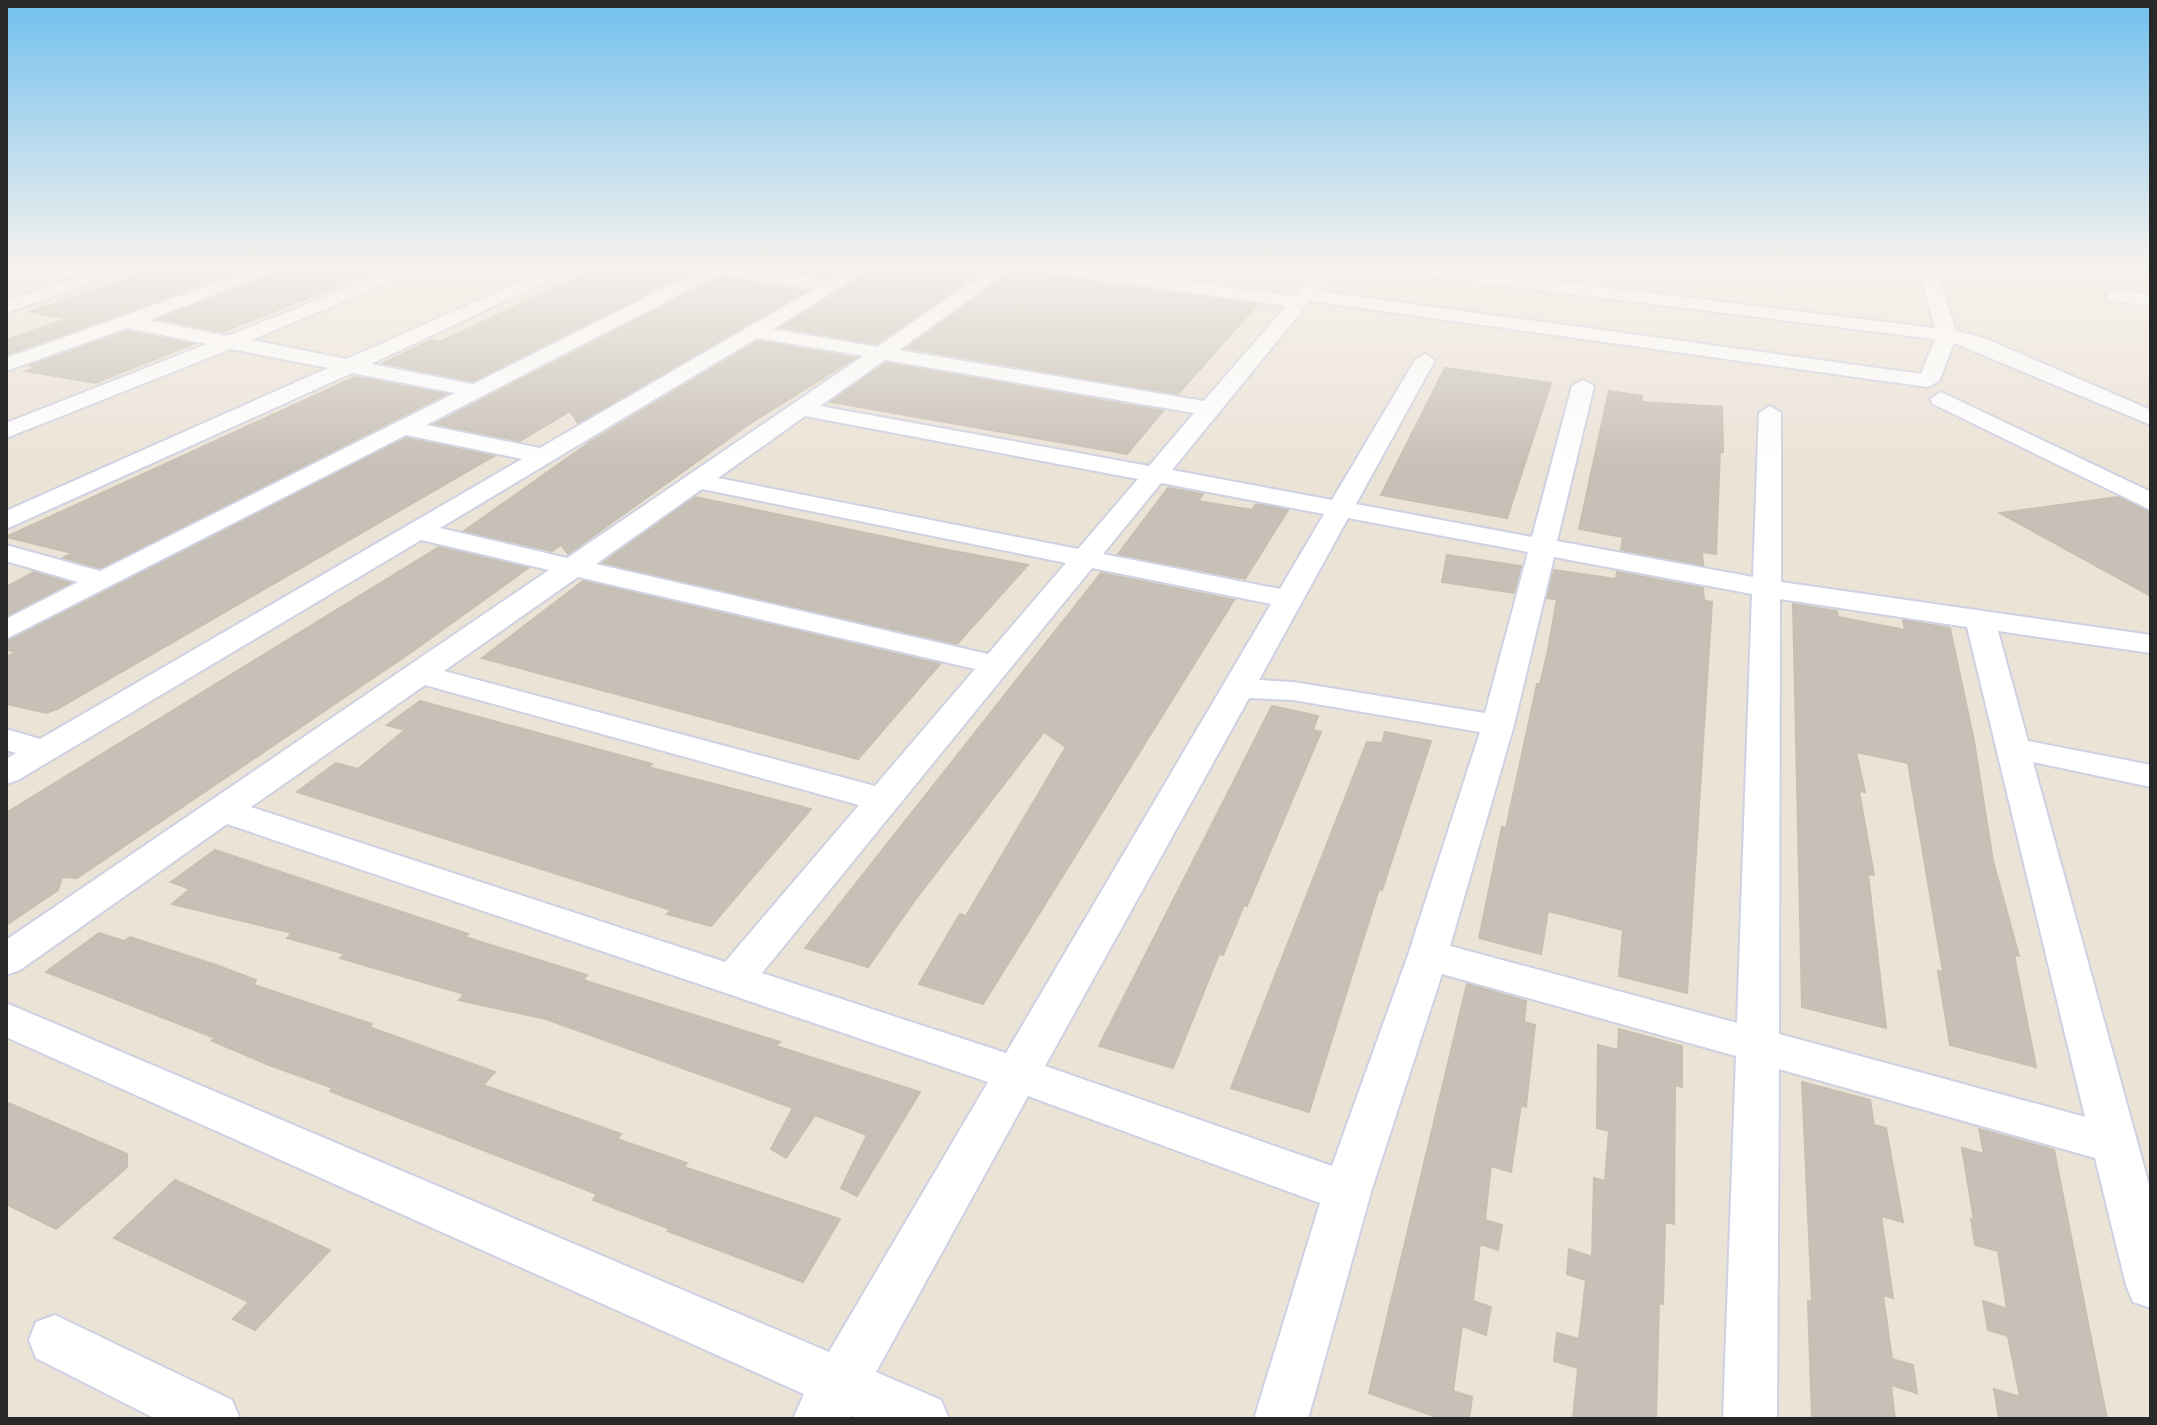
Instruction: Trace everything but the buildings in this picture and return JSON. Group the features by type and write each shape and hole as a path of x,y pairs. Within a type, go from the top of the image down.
{"street":[{"path":"6,365 97,332"},
{"path":"181,332 477,391"},
{"path":"6,431 255,332"},
{"path":"6,521 423,332"},
{"path":"6,630 588,332"},
{"path":"6,773 754,332"},
{"path":"758,332 1211,409"},
{"path":"6,960 911,332"},
{"path":"733,980 1274,332"},
{"path":"1558,332 1928,381 1947,335"},
{"path":"1927,332 1977,342 2151,418"},
{"path":"830,1401 1425,360"},
{"path":"1281,1419 1347,1192 1428,955 1498,725 1583,386"},
{"path":"1941,399 2151,502"},
{"path":"802,409 1766,588 2151,644"},
{"path":"1750,1419 1770,413"},
{"path":"405,428 544,456"},
{"path":"698,481 1288,599"},
{"path":"417,531 996,665"},
{"path":"6,553 104,581"},
{"path":"1980,620 2151,1285"},
{"path":"420,674 884,800"},
{"path":"1237,688 1293,691 1498,725"},
{"path":"6,739 43,751"},
{"path":"2013,748 2151,776"},
{"path":"222,810 1017,1074 1347,1192"},
{"path":"1428,955 2115,1144"},
{"path":"6,1019 830,1401 922,1419"},
{"path":"55,1340 213,1419"}]}
